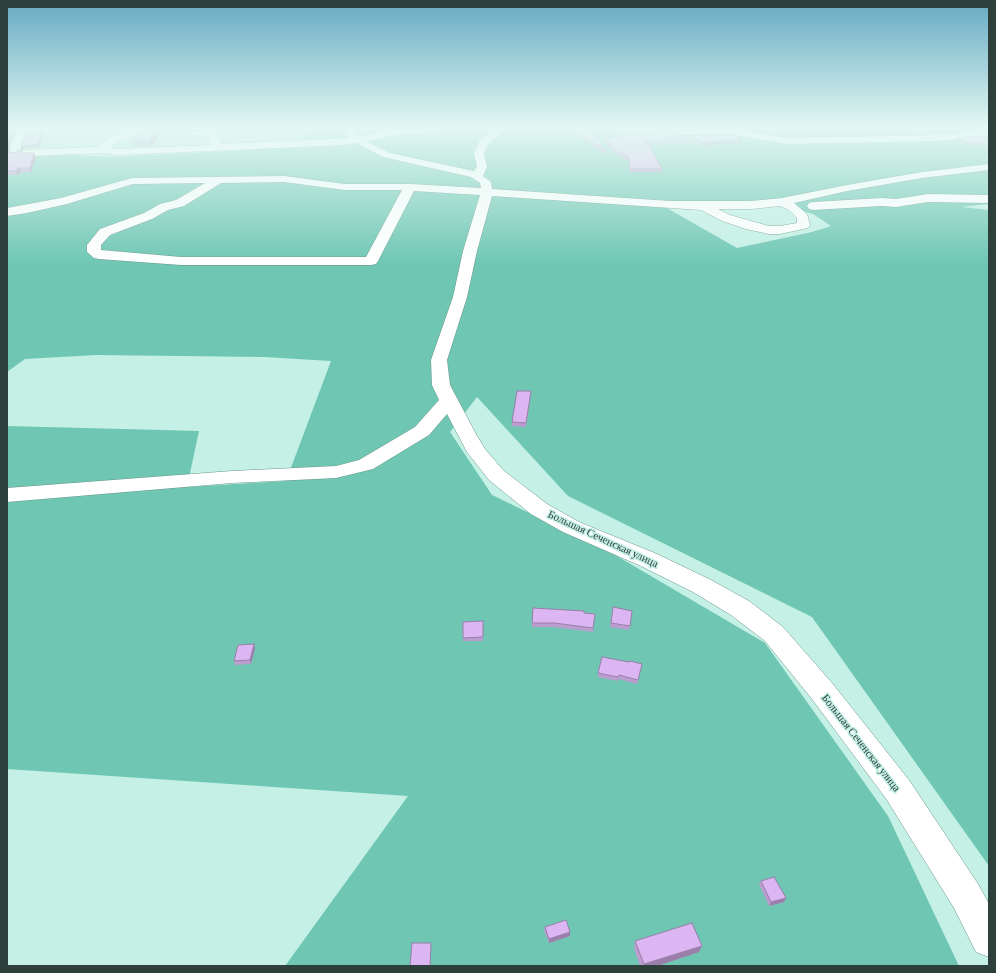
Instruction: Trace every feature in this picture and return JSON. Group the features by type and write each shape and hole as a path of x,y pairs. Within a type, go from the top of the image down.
{"street":[{"path":"453,174 481,183"},
{"name":"Большая Сеченская улица","path":"480,174 484,207 470,251 460,297 439,360 441,385 448,401 477,452 496,475 539,509 571,527 649,560 702,586 740,608 774,634 822,692 898,790 966,896 989,939"},
{"path":"787,204 847,188 927,174"},
{"path":"230,179 212,184 180,203 164,207 148,216 105,232 94,245 94,252 99,255 181,261 371,260 410,188"},
{"path":"7,212 63,201 132,181 230,179 284,179 345,187 410,188 481,183 703,206 896,202 928,198 989,199"},
{"path":"703,206 726,218 750,226 769,230 780,230 804,225 803,217 787,204"},
{"path":"7,495 232,476 336,472 366,465 422,431 448,401"}],"shaded area":[{"path":"7,174 989,174 989,204 962,207 989,210 989,866 812,617 568,496 477,397 450,432 492,495 610,552 765,643 888,816 959,966 285,966 408,796 7,769 7,426 199,431 187,487 286,481 331,361 264,357 96,355 25,359 7,372","holes":["760,200 813,214 831,226 812,232 737,248 665,207"]}],"building":[{"path":"517,391 531,391 526,423 512,422"},
{"path":"613,607 632,611 630,626 611,623"},
{"path":"533,608 584,611 584,613 595,614 593,628 554,623 532,623"},
{"path":"483,621 483,637 463,638 463,622"},
{"path":"254,644 250,660 234,661 238,645"},
{"path":"602,657 642,664 638,680 619,675 618,677 598,673"},
{"path":"774,877 786,898 771,902 761,881"},
{"path":"566,920 570,932 549,939 545,927"},
{"path":"692,923 702,946 644,964 635,941"},
{"path":"412,943 431,943 430,966 410,966"}]}
